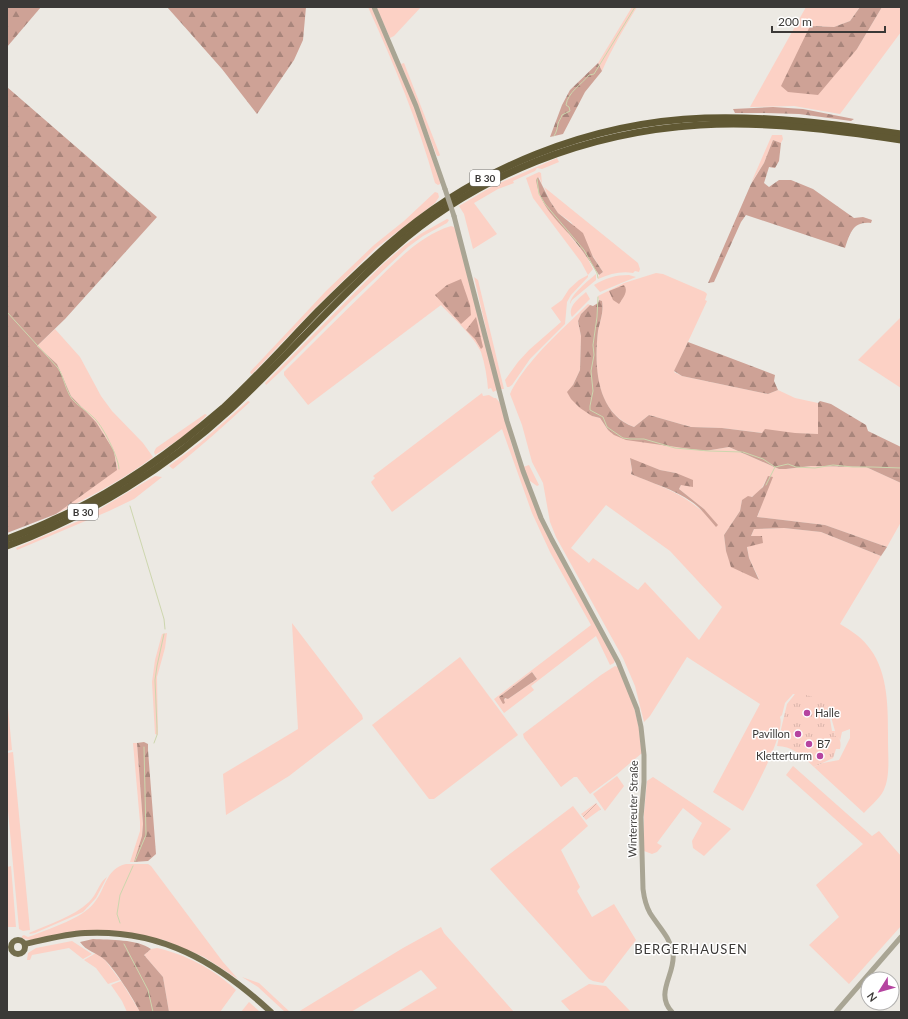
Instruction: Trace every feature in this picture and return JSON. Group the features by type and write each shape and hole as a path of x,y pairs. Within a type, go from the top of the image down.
{"highway":[{"name":"B 30","path":"164,458 250,382 341,289 390,243 424,216 476,183 529,157 568,143 606,132 671,121 703,118 798,120 845,125 901,134"},
{"name":"B 30","path":"7,546 88,510 204,432 230,410 324,314 395,248 456,202 530,163 568,150 636,132 702,125 742,124 797,127 845,131 901,140"},
{"name":"B 30","path":"7,539 56,519 152,467"}],"main road":[{"path":"24,944 55,937 85,933 126,935 150,940 180,949 210,964 243,988 271,1012"},
{"path":"16,940 22,941 24,944 23,951 19,954 14,953 9,949 11,944 16,940"}],"street":[{"name":"Winterreuter Straße","path":"374,7 416,106 454,216 507,421 525,476 552,540 618,662 637,709 643,742 644,782 641,817 644,894 649,912 668,939 672,952 673,962 664,999 672,1012"},
{"path":"836,1012 901,937"}],"green space":[{"path":"7,7 41,7 7,47"},
{"path":"167,7 306,7 303,40 294,60 257,114 222,69"},
{"path":"368,7 372,7 413,103 441,181 438,185 435,183 405,94"},
{"path":"376,7 421,7 394,36 390,38"},
{"path":"632,7 637,7 618,38 602,71 598,63"},
{"path":"806,7 860,7 850,21 834,27 810,26 857,49 882,7 901,7 901,32 840,114 794,106 750,107"},
{"path":"860,7 882,7 857,49 818,95 788,92 781,86 810,26 834,27 850,21"},
{"path":"404,63 440,155 439,156 437,156 401,64"},
{"path":"598,63 602,71 585,92 563,134 550,137 562,105 570,90"},
{"path":"7,87 157,217 65,319 37,346 57,364 71,396 96,422 114,451 117,470 56,514 7,533"},
{"path":"773,107 803,109 854,119 851,121 799,114 735,113 733,109"},
{"path":"772,135 782,135 783,139 781,143 773,140 764,163 751,183"},
{"path":"773,140 781,143 779,161 775,168 769,167 764,183 769,187 779,180 791,180 813,189 854,218 863,217 872,220 871,223 856,226 849,237 845,248 746,215 741,222 714,282 708,283 751,184 764,163"},
{"path":"557,158 559,162 542,169 537,168 535,171 513,181 514,183 498,189 474,203 497,234 473,249 464,214 459,206 493,186"},
{"path":"539,172 541,173 542,184 539,177 536,180 570,236 587,257 593,269 588,275 581,262 533,198 526,178"},
{"path":"538,177 558,213 583,233 593,257 603,272 599,275 577,244 548,210 538,189 536,180"},
{"path":"544,187 638,263 640,269 639,272 616,273 598,279 599,275 603,272 571,222 558,213 550,201"},
{"path":"435,192 438,193 439,197 435,203 376,248 251,374 250,372 326,291 374,245 404,221"},
{"path":"447,219 449,220 447,223 423,236 408,247 266,385 265,383 382,265 405,245 422,233"},
{"path":"451,226 454,227 456,231 497,390 493,392 491,388 488,389 484,361 478,346 441,305 308,405 284,375 284,372 407,252 428,237"},
{"path":"656,273 663,274 707,294 705,300 707,301 674,372 682,376 768,394 778,390 795,398 818,403 818,434 763,433 722,428 691,427 649,415 634,427 621,420 611,410 604,399 597,373 596,359 598,331 602,316 602,301 599,300 598,296 624,283"},
{"path":"596,274 596,280 572,300 570,304 573,296 576,292"},
{"path":"588,275 588,277 571,295 567,302 565,324 530,359 512,385 507,387 505,380 518,362 529,350 561,322 551,308 562,300 569,289 579,280"},
{"path":"629,275 636,277 600,292 594,285 611,277"},
{"path":"474,277 478,280 504,389 500,389"},
{"path":"461,279 470,305 471,315 461,324 435,295 447,285"},
{"path":"624,285 626,292 619,304 613,300 609,291"},
{"path":"586,292 590,299 572,317 572,306"},
{"path":"599,300 602,301 602,316 598,331 597,345 600,387 605,400 612,411 621,420 634,427 649,415 691,427 722,428 762,433 765,429 818,434 818,403 820,401 831,404 866,425 868,431 901,447 901,483 866,467 811,466 779,469 729,447 705,451 626,440 614,435 608,430 600,418 592,416 580,408 571,399 567,392 573,385 580,370 581,336 578,321 581,314 590,305 593,306 598,303"},
{"path":"588,304 590,305 581,314 578,321 581,336 580,370 573,385 592,416 600,418 608,430 705,451 729,447 779,469 811,466 866,467 901,483 901,522 887,547 825,525 757,517 768,476 759,492 752,497 742,500 740,511 724,535 726,551 759,579 749,558 747,546 754,529 784,528 821,532 881,556 840,624 861,639 874,655 880,666 886,690 888,716 888,777 884,791 864,813 814,767 823,763 839,760 850,738 850,729 842,732 840,741 839,738 834,736 835,731 829,710 826,706 806,696 793,694 785,703 782,715 780,717 781,725 773,750 743,811 713,792 760,704 687,657 650,716 644,722 635,686 623,658 556,537 550,522 543,483 532,462 522,425 510,394 519,378 534,358","holes":["630,459 660,470 676,473 681,485 679,489 704,509 702,511 677,494 631,474 632,470","606,505 670,551 722,607 699,640 645,582 638,590 593,558 589,563 571,548"]},
{"path":"476,317 483,347 481,349 475,339 466,330"},
{"path":"901,317 901,388 858,360"},
{"path":"55,329 80,357 101,396 112,411 143,443 153,457 118,481 56,514 117,469 114,451 96,422 71,396 57,364 37,346"},
{"path":"688,342 775,375 774,381 778,390 768,394 682,376 674,371"},
{"path":"482,393 483,396 489,395 496,398 500,403 513,449 538,514 615,660 614,663 610,665 596,636 531,686 534,690 504,713 494,699 591,625 550,552 532,513 502,429 392,512 372,484 371,482 375,478 373,476","holes":["532,672 537,679 508,699 506,698 504,700 499,697"]},
{"path":"248,401 250,402 183,461 173,469 169,466 201,442"},
{"path":"205,414 207,415 189,432 155,455 154,452 156,448"},
{"path":"630,458 660,470 676,473 693,480 693,487 681,485 679,489 704,509 718,525 716,527 698,507 685,497 631,474 632,470"},
{"path":"529,465 539,485 537,486 526,478 523,467"},
{"path":"155,476 162,477 134,499 17,550 16,548 83,519"},
{"path":"768,476 773,477 757,517 825,525 887,547 881,556 821,532 784,528 754,529 751,536 762,536 763,543 747,547 749,558 759,580 731,567 726,551 724,535 740,511 742,500 748,496 752,497 763,487"},
{"path":"292,623 362,715 363,719 289,776 226,815 223,774 298,729"},
{"path":"167,633 165,648 157,677 158,735 155,734 152,682 155,660 162,634"},
{"path":"460,657 518,735 434,799 429,799 372,725"},
{"path":"615,666 618,667 633,703 639,728 642,753 590,794 577,777 574,777 561,787 524,738 523,734"},
{"path":"532,672 537,679 508,699 505,698 505,703 503,704 499,697"},
{"path":"795,694 817,698 825,705 830,715 828,717 830,719 832,731 835,731 834,736 837,736 841,744 840,749 836,749 833,758 814,767 793,750 783,746 777,746 787,704"},
{"path":"7,708 12,750 7,751"},
{"path":"144,742 148,744 156,854 148,861 134,862 142,836 143,824 137,743"},
{"path":"133,743 137,743 143,824 142,836 134,862 130,862 140,831"},
{"path":"13,752 30,930 23,931 19,929 7,800 7,753"},
{"path":"793,766 872,836 879,831 901,856 901,926 849,984 809,945 839,917 816,885 863,844 786,775"},
{"path":"617,776 624,786 605,811 593,794"},
{"path":"653,777 731,829 704,856 693,848 692,841 702,823 683,808 657,843 662,846 657,852 652,854 644,851 644,813 647,781"},
{"path":"596,803 601,809 586,820 581,814"},
{"path":"573,806 588,826 561,850 580,887 577,891 592,917 614,904 636,940 603,983 589,979 490,869"},
{"path":"126,864 148,864 151,866 223,962 238,979 204,957 164,940 120,932 30,940 22,938 24,935 28,937 58,926 82,914 98,898 114,870"},
{"path":"11,866 16,927 7,927 7,867"},
{"path":"107,877 96,898 83,912 35,933 29,933 60,920 83,907 92,899 104,879"},
{"path":"441,927 444,933 514,1012 397,1012 437,988 421,970 351,1012 298,1012 403,948"},
{"path":"93,939 138,943 151,949 144,955 163,977 169,1012 140,1012 124,985 105,960 85,948 80,942"},
{"path":"72,941 92,954 83,959 69,948 32,955 30,960 27,960 28,953 36,948"},
{"path":"157,948 178,954 199,964 219,976 236,990 220,1012 169,1012 163,977 144,955 151,949"},
{"path":"96,953 105,960 120,980 108,984 96,968 84,960"},
{"path":"242,977 259,983 290,1012 285,1012 258,987"},
{"path":"121,981 140,1012 127,1012 122,1001 111,985"},
{"path":"589,984 606,986 631,1012 571,1012 561,1001"},
{"path":"249,1002 260,1012 241,1012"}],"waterway":[{"path":"554,136 562,115 570,111 569,107 566,105 569,96 589,75 594,74 635,7"},
{"path":"537,179 539,194 545,204 584,250 597,273 598,278"},
{"path":"598,297 593,345 594,355 591,371 593,391 590,410 603,417 607,427 623,438 644,439 675,448 743,452 763,459 775,467"},
{"path":"7,312 58,368 72,399 97,421 113,450 119,469"},
{"path":"766,485 775,467 788,464 796,467 815,468 833,465 901,468"},
{"path":"130,506 164,619 165,629"},
{"path":"154,743 157,735 155,680 164,634"},
{"path":"135,861 146,835 144,747"},
{"path":"120,923 117,914 120,895 133,866"},
{"path":"124,944 148,990 153,1012"}],"place":[{"name":"Halle","path":"807,713"},
{"name":"Pavillon","path":"798,734"},
{"name":"B7","path":"809,744"},
{"name":"Kletterturm","path":"820,756"}],"district":[{"name":"BERGERHAUSEN","path":"691,949"}]}
